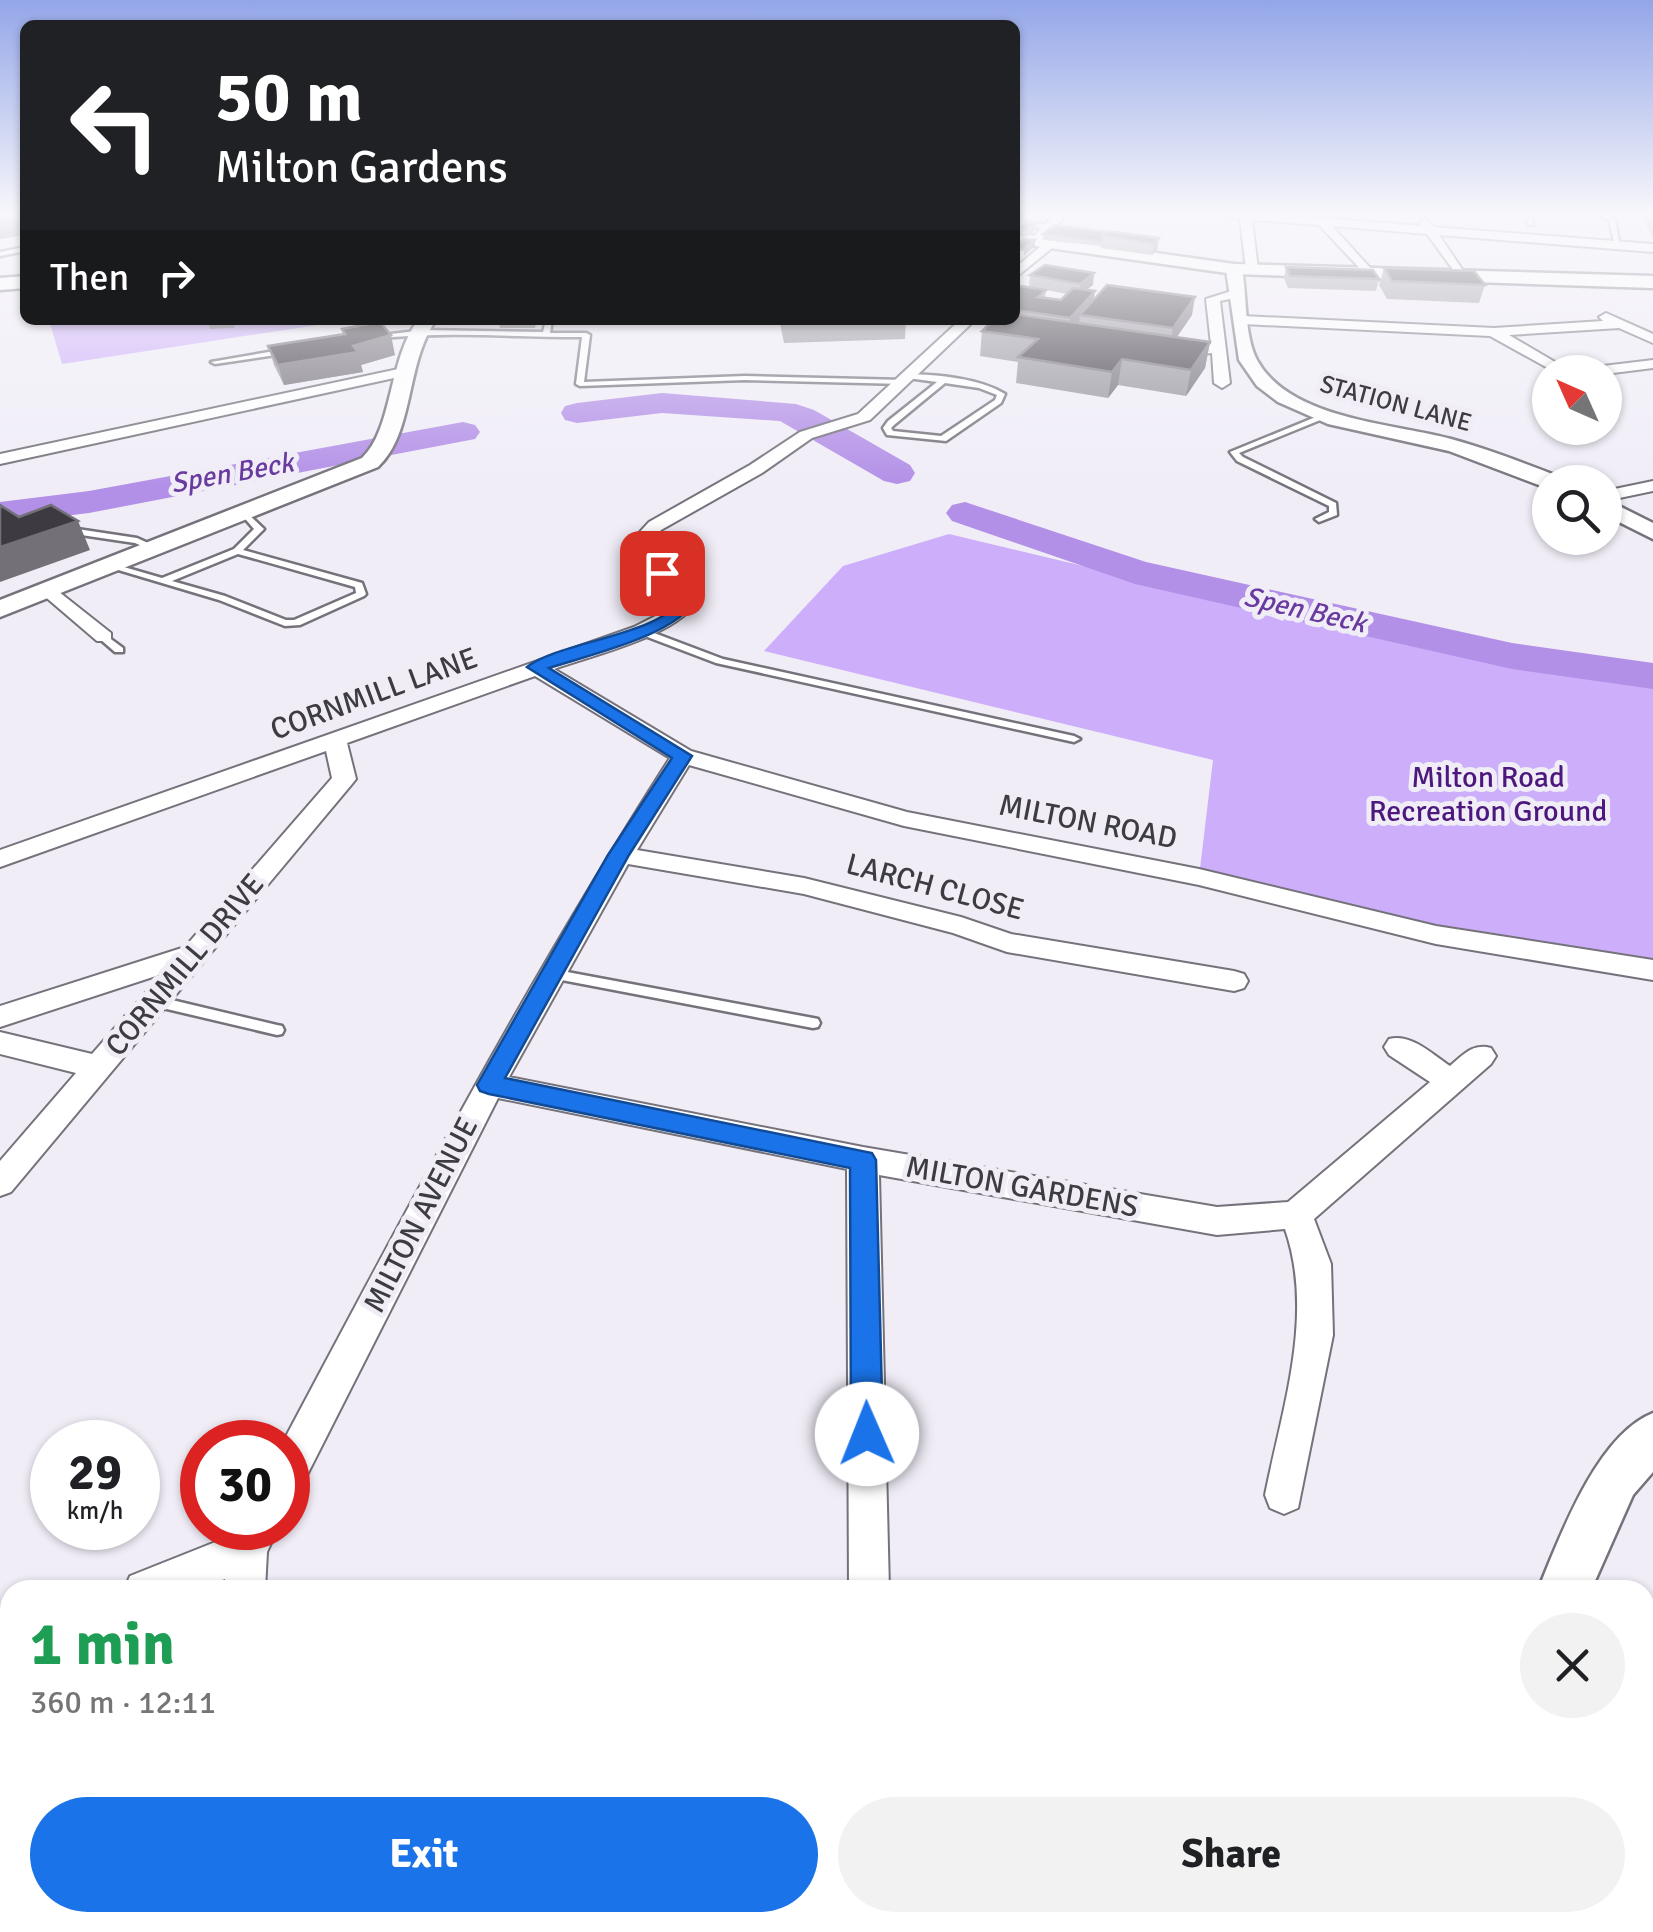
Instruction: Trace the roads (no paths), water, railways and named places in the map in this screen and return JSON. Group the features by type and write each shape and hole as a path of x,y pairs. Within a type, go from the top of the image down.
{"street":[{"path":"1213,304 1222,383"},
{"name":"STATION LANE","path":"1240,304 1245,357 1263,382 1299,405 1326,416 1473,452 1532,474"},
{"path":"1243,320 1494,332 1613,320 1653,339"},
{"path":"907,379 962,325"},
{"path":"974,325 982,328"},
{"path":"1325,325 1349,343"},
{"path":"0,609 352,472 381,450 403,372 422,326"},
{"path":"1494,332 1535,355"},
{"path":"1159,352 1178,354 1216,348"},
{"path":"1622,368 1653,364"},
{"path":"0,459 403,372"},
{"name":"CORNMILL LANE","path":"0,859 641,631 683,610 689,598 634,548 655,526 756,469 806,435 864,417 907,379"},
{"path":"1622,492 1653,486"},
{"path":"1622,515 1653,532"},
{"path":"48,590 112,643"},
{"name":"MILTON ROAD","path":"535,667 683,756 904,820 1199,876 1436,934 1653,970"},
{"name":"CORNMILL DRIVE","path":"0,1183 344,779 335,739"},
{"name":"MILTON AVENUE","path":"310,1430 489,1085 618,855 683,756"},
{"name":"LARCH CLOSE","path":"618,855 804,886 961,926 1007,943 1234,980"},
{"path":"0,1017 195,954"},
{"path":"0,1043 98,1068"},
{"path":"1399,1048 1452,1082"},
{"path":"1284,1495 1315,1336 1314,1264 1296,1215 1481,1056"},
{"name":"MILTON GARDENS","path":"489,1085 863,1160 1217,1221 1296,1215"},
{"path":"863,1160 870,1580"},
{"path":"1569,1580 1616,1478 1653,1436"},
{"path":"175,1580 250,1556"}],"lane":[{"path":"546,336 548,325"},
{"path":"356,340 422,326 546,336 586,335 580,384 745,378 907,379 942,381 1002,394 998,401 944,439 890,432 887,428 892,423 942,381"},
{"path":"215,362 291,350"},
{"path":"1319,519 1334,513 1333,505 1234,452 1326,416"},
{"path":"162,581 237,551 259,529 245,514"},
{"path":"58,530 120,537 156,549"},
{"path":"110,566 222,598 285,624 361,594 358,585 237,551"},
{"path":"641,631 720,661 1074,739"},
{"path":"551,974 814,1023"},
{"path":"155,1001 277,1030"}],"waterway":[{"name":"Spen Beck","path":"577,413 662,403 784,411 802,417 897,473"},
{"name":"Spen Beck","path":"0,513 89,502 463,432"},
{"name":"Spen Beck","path":"965,513 1135,572 1512,656 1653,676"}],"park label":[{"name":"Milton Road Recreation Ground","path":"1488,794"}]}
